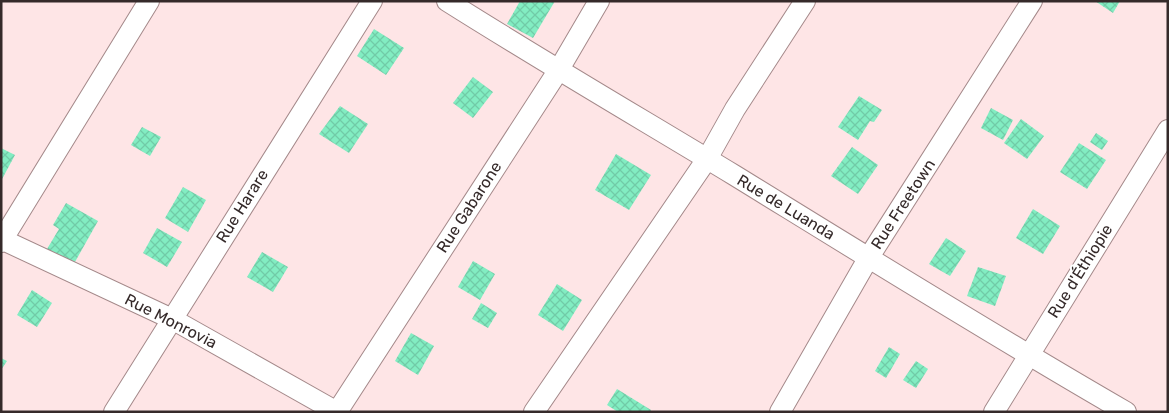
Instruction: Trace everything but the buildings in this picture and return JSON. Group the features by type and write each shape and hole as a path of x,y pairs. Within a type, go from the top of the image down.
{"street":[{"path":"2,240 149,1"},
{"name":"Rue Harare","path":"114,412 372,1"},
{"name":"Rue de Luanda","path":"447,1 558,71 707,159 1028,355 1126,412"},
{"name":"Rue Gabarone","path":"337,412 558,71 599,1"},
{"path":"534,412 707,159 735,109 805,1"},
{"name":"Rue Freetown","path":"780,412 869,257 1032,1"},
{"name":"Rue d'Éthiopie","path":"994,412 1168,130"},
{"name":"Rue Monrovia","path":"2,240 172,319 337,412"}]}
